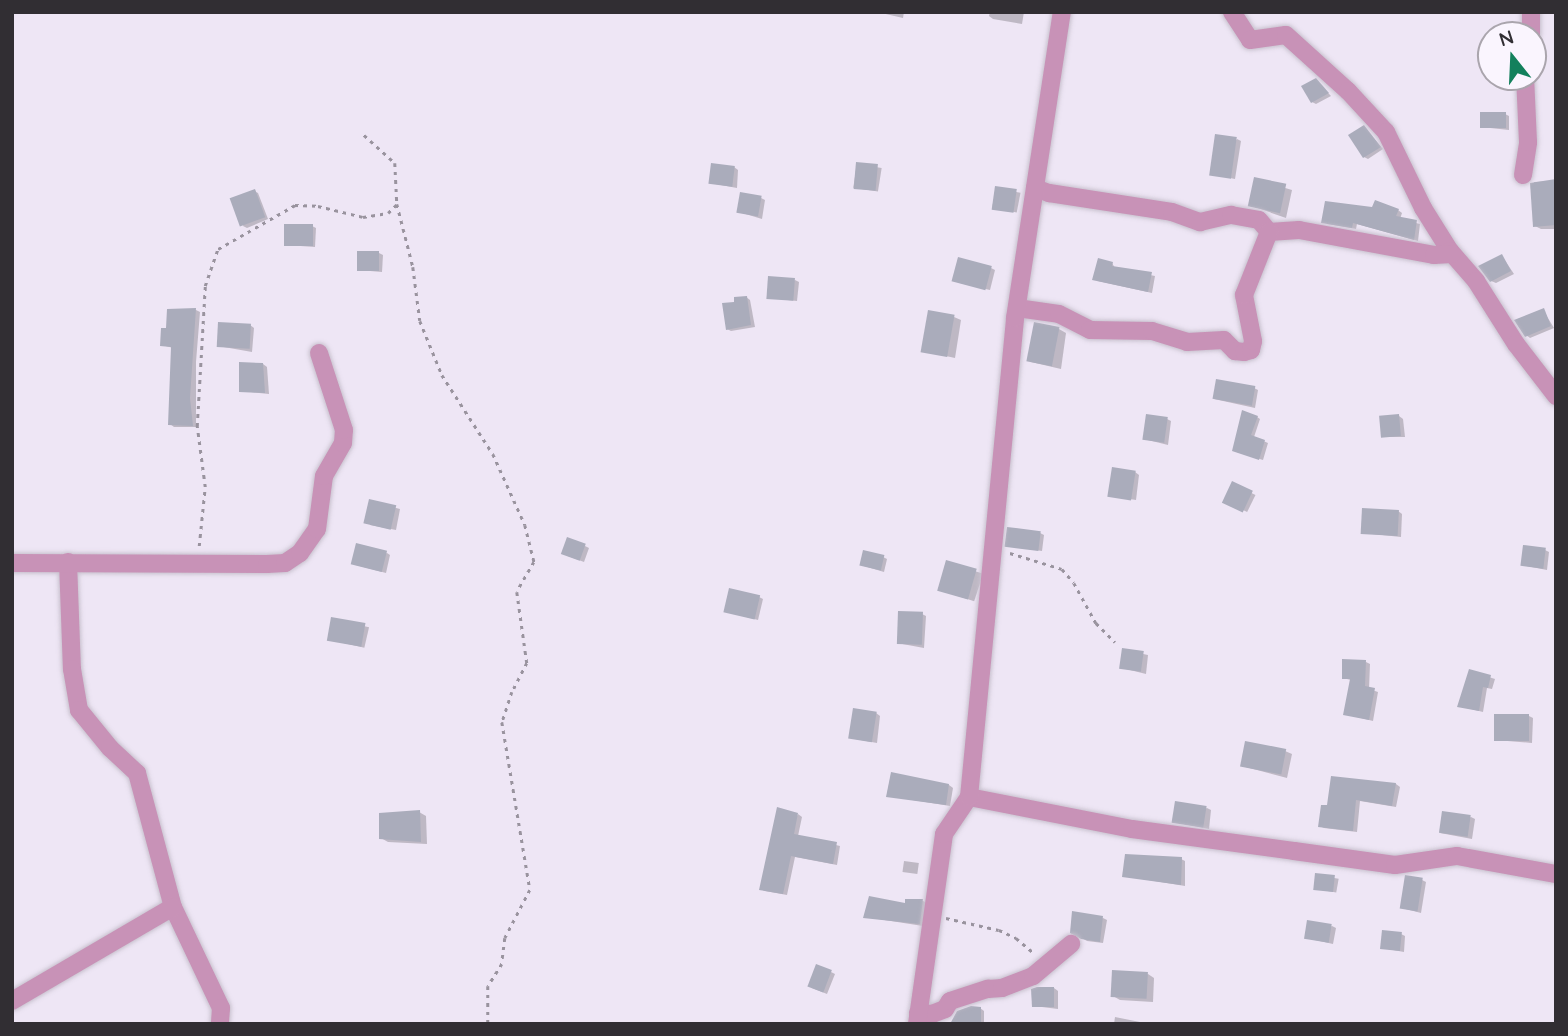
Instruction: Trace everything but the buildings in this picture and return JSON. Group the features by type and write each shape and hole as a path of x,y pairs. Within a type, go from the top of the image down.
{"street":[{"path":"1062,12 1017,308 970,797 944,834 918,1018 945,1009 950,1001 1033,976 1071,944"},
{"path":"1232,12 1250,40 1286,35 1348,92 1386,132 1423,208 1452,254 1476,281 1516,344 1556,396"},
{"path":"1523,175 1528,142 1526,91"},
{"path":"1035,188 1049,193 1172,212 1200,222 1231,215 1259,220 1269,232"},
{"path":"1269,232 1299,230 1434,255 1452,254"},
{"path":"1017,308 1059,314 1090,330 1152,331 1187,342 1224,340 1235,351 1251,350 1253,341 1244,295 1269,232"},
{"path":"12,563 285,563 311,542 317,529 324,476 343,443 344,430 319,353"},
{"path":"68,562 72,668 79,710 110,748 137,773 173,907 221,1008 220,1024"},
{"path":"970,797 1132,829 1395,865 1457,856 1556,874"},
{"path":"12,1002 173,907"}],"path":[{"path":"364,135 396,163 397,204 413,267 420,321 442,375 494,454 524,524 534,562 517,592 527,663 512,692 502,722 530,890 505,938 502,964 488,986 488,1024"},
{"path":"197,564 205,487 197,426 205,286 218,249 295,205 318,206 363,218 388,213 397,204"},
{"path":"992,554 1012,553 1062,569 1074,583 1096,623 1115,642"},
{"path":"933,917 999,930 1017,938 1046,964"}]}
